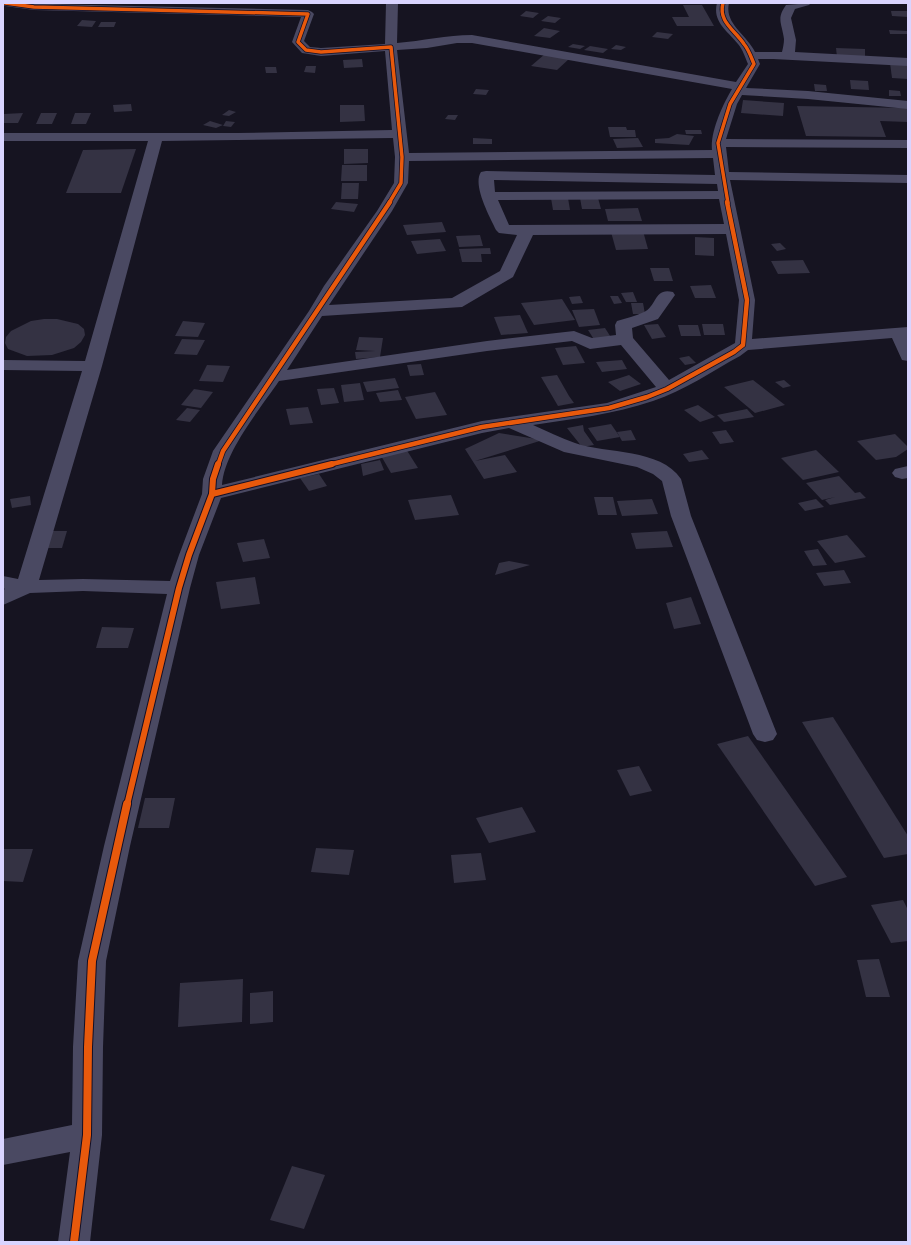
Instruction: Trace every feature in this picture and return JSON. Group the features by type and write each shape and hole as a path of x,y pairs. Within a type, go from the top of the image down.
{"street":[{"path":"5,3 42,8 310,9 298,42 306,50 330,52 427,44 457,39 472,39 739,89 908,105"},
{"path":"74,1242 87,1135 88,1047 92,961 124,816 179,588 212,494 212,478 223,451 401,184 402,157 391,47 392,3"},
{"path":"723,3 721,12 723,17 732,31 746,45 754,64 730,104 718,148 747,300 743,345"},
{"path":"788,56 790,40 785,18 790,7 805,3"},
{"path":"750,56 761,54 908,62"},
{"path":"3,137 400,134"},
{"path":"3,598 26,587 93,366 156,136"},
{"path":"402,157 908,144"},
{"path":"724,184 486,175 488,196 504,230 733,229"},
{"path":"488,196 724,184 908,179"},
{"path":"317,311 456,303 507,274 527,230"},
{"path":"667,296 652,315 622,325 625,339 667,389"},
{"path":"212,494 454,433 509,422 609,408 647,397 667,389 734,352 743,345 903,332 908,356"},
{"path":"272,377 487,346 574,336 590,344 625,339"},
{"path":"3,365 93,366"},
{"path":"509,422 571,448 643,462 660,470 671,478 682,516 765,734"},
{"path":"3,582 26,587 83,584 179,588"},
{"path":"3,1152 87,1135"}],"building":[{"path":"683,5 702,5 714,26 677,26 672,17 689,17"},
{"path":"526,11 539,13 533,18 520,16"},
{"path":"891,11 907,11 908,17 892,16"},
{"path":"548,16 561,18 555,23 541,21"},
{"path":"82,20 96,21 92,27 77,26"},
{"path":"101,22 116,22 114,27 98,27"},
{"path":"544,28 560,31 550,38 534,36"},
{"path":"889,30 908,31 908,34 890,34"},
{"path":"657,32 673,34 668,39 652,37"},
{"path":"573,44 585,46 580,49 568,47"},
{"path":"616,45 626,47 621,50 611,49"},
{"path":"590,46 608,49 603,53 584,50"},
{"path":"836,48 865,49 865,59 837,57"},
{"path":"545,54 570,58 557,70 531,66"},
{"path":"362,59 363,67 344,68 343,60"},
{"path":"890,63 908,64 908,79 892,78"},
{"path":"306,66 316,66 315,73 304,72"},
{"path":"265,67 276,67 277,73 266,73"},
{"path":"850,80 868,81 869,90 851,89"},
{"path":"814,84 826,85 827,91 815,91"},
{"path":"476,89 489,90 486,95 473,94"},
{"path":"889,90 900,91 901,96 889,96"},
{"path":"743,100 784,103 783,116 741,113"},
{"path":"131,104 132,111 114,112 113,105"},
{"path":"340,105 364,105 365,121 340,122"},
{"path":"797,106 908,108 908,122 880,121 886,137 806,136"},
{"path":"229,110 236,112 229,116 222,115"},
{"path":"23,113 18,123 3,123 4,114"},
{"path":"41,113 57,113 52,124 36,124"},
{"path":"75,113 91,113 86,124 71,124"},
{"path":"448,115 458,115 455,120 445,119"},
{"path":"210,121 223,125 216,128 203,125"},
{"path":"226,121 235,122 231,127 223,126"},
{"path":"608,127 626,127 627,130 635,130 636,137 610,137"},
{"path":"685,130 701,130 702,134 686,134"},
{"path":"677,134 694,136 689,145 655,143 655,139 669,138"},
{"path":"473,138 492,139 492,144 473,144"},
{"path":"638,138 643,147 617,148 613,139"},
{"path":"136,149 121,193 66,193 83,150"},
{"path":"344,149 368,149 368,163 344,164"},
{"path":"342,165 367,165 367,181 341,181"},
{"path":"342,183 359,183 358,199 341,199"},
{"path":"551,198 568,198 570,210 553,210"},
{"path":"580,198 598,198 601,209 582,209"},
{"path":"336,202 358,204 354,212 331,209"},
{"path":"638,208 642,221 608,221 605,209"},
{"path":"442,222 446,232 407,235 403,225"},
{"path":"643,231 648,249 616,250 611,232"},
{"path":"480,235 483,246 459,247 456,236"},
{"path":"695,237 714,238 714,256 695,255"},
{"path":"440,239 446,251 417,254 411,241"},
{"path":"780,243 786,249 777,251 771,244"},
{"path":"490,248 491,254 481,254 482,262 462,262 459,249"},
{"path":"803,260 810,273 778,274 771,261"},
{"path":"650,268 669,268 673,281 654,281"},
{"path":"711,285 716,298 695,298 690,286"},
{"path":"633,292 637,302 626,302 621,293"},
{"path":"580,296 583,303 572,304 569,297"},
{"path":"610,296 618,296 622,303 614,304"},
{"path":"562,299 575,320 534,325 521,303"},
{"path":"631,303 643,303 645,314 633,314"},
{"path":"594,309 600,325 579,327 572,310"},
{"path":"520,315 528,333 501,335 494,317"},
{"path":"57,319 78,324 84,329 85,335 81,342 74,348 52,355 27,356 8,349 5,343 6,337 11,331 31,321"},
{"path":"183,321 205,323 198,337 175,336"},
{"path":"658,324 666,337 652,339 644,325"},
{"path":"702,324 723,324 725,335 704,335"},
{"path":"678,325 698,325 701,336 681,336"},
{"path":"605,328 612,339 595,341 588,330"},
{"path":"359,337 383,338 380,357 356,359 355,352 375,351 356,350"},
{"path":"182,339 205,340 197,355 174,354"},
{"path":"576,346 585,363 563,365 555,348"},
{"path":"689,356 696,363 685,365 679,358"},
{"path":"622,360 627,369 602,372 596,362"},
{"path":"421,364 424,375 410,376 407,365"},
{"path":"207,365 230,366 223,382 199,381"},
{"path":"557,375 574,403 558,406 541,377"},
{"path":"629,375 641,384 620,391 608,382"},
{"path":"395,378 399,388 367,392 363,382"},
{"path":"753,380 785,405 755,413 724,387"},
{"path":"784,380 791,386 783,388 775,382"},
{"path":"360,383 364,400 344,402 341,385"},
{"path":"334,388 339,403 321,405 317,389"},
{"path":"194,389 213,392 201,408 181,405"},
{"path":"398,390 402,400 380,402 376,393"},
{"path":"435,392 447,415 416,419 405,397"},
{"path":"698,405 715,417 700,422 684,410"},
{"path":"308,407 313,423 290,425 286,409"},
{"path":"187,408 200,410 190,422 176,420"},
{"path":"747,409 754,417 724,422 717,415"},
{"path":"611,424 620,437 597,441 588,428"},
{"path":"583,425 584,431 594,445 582,447 567,428"},
{"path":"631,430 636,440 622,441 617,432"},
{"path":"726,430 734,442 720,444 712,432"},
{"path":"499,433 543,440 475,461 505,455 517,472 484,479 465,449"},
{"path":"895,434 908,447 908,449 896,457 876,460 857,441"},
{"path":"406,449 418,468 391,473 380,454"},
{"path":"702,450 709,459 689,462 683,454"},
{"path":"816,450 839,472 803,480 781,458"},
{"path":"380,460 384,470 363,476 361,464"},
{"path":"319,474 327,486 309,491 300,478"},
{"path":"839,476 855,493 860,492 866,498 830,505 825,500 835,497 822,500 806,483"},
{"path":"451,495 459,515 415,520 408,500"},
{"path":"30,496 31,505 12,508 10,499"},
{"path":"594,497 613,497 617,515 598,515"},
{"path":"652,499 658,514 622,516 617,501"},
{"path":"816,499 824,507 805,511 798,503"},
{"path":"45,531 67,531 62,548 40,548"},
{"path":"667,531 673,547 636,549 631,533"},
{"path":"847,535 866,557 835,563 817,541"},
{"path":"264,539 270,558 243,562 237,543"},
{"path":"818,549 827,565 813,566 804,551"},
{"path":"509,561 530,565 495,575 499,563"},
{"path":"844,570 851,583 824,586 816,573"},
{"path":"255,577 260,604 221,609 216,582"},
{"path":"691,597 701,624 674,629 666,603"},
{"path":"102,627 134,628 128,648 96,648"},
{"path":"833,717 908,836 908,854 884,858 802,722"},
{"path":"748,736 847,877 815,886 717,744"},
{"path":"639,766 652,791 630,796 617,770"},
{"path":"145,798 175,798 169,828 138,828"},
{"path":"522,807 536,832 489,843 476,818"},
{"path":"316,848 354,850 349,875 311,872"},
{"path":"3,849 33,849 23,882 3,881"},
{"path":"481,853 486,880 454,883 451,855"},
{"path":"903,900 908,910 908,941 891,943 871,905"},
{"path":"879,959 890,997 866,997 857,960"},
{"path":"243,979 242,1022 178,1027 180,983"},
{"path":"273,991 273,1022 250,1024 250,993"},
{"path":"292,1166 325,1175 304,1229 270,1220"}],"cycle path":[{"path":"5,3 34,7 308,14 298,42 306,50 321,52 391,47 402,157 401,183 384,211 332,286 317,311 223,451 213,479 212,494"},
{"path":"74,1242 87,1135 88,1047 92,961 117,846 179,588 189,555 212,494 482,427 609,408 647,397 667,389 734,352 743,345 747,300 723,180 718,143 730,104 754,64 743,41 725,21 721,9 723,3"}]}
